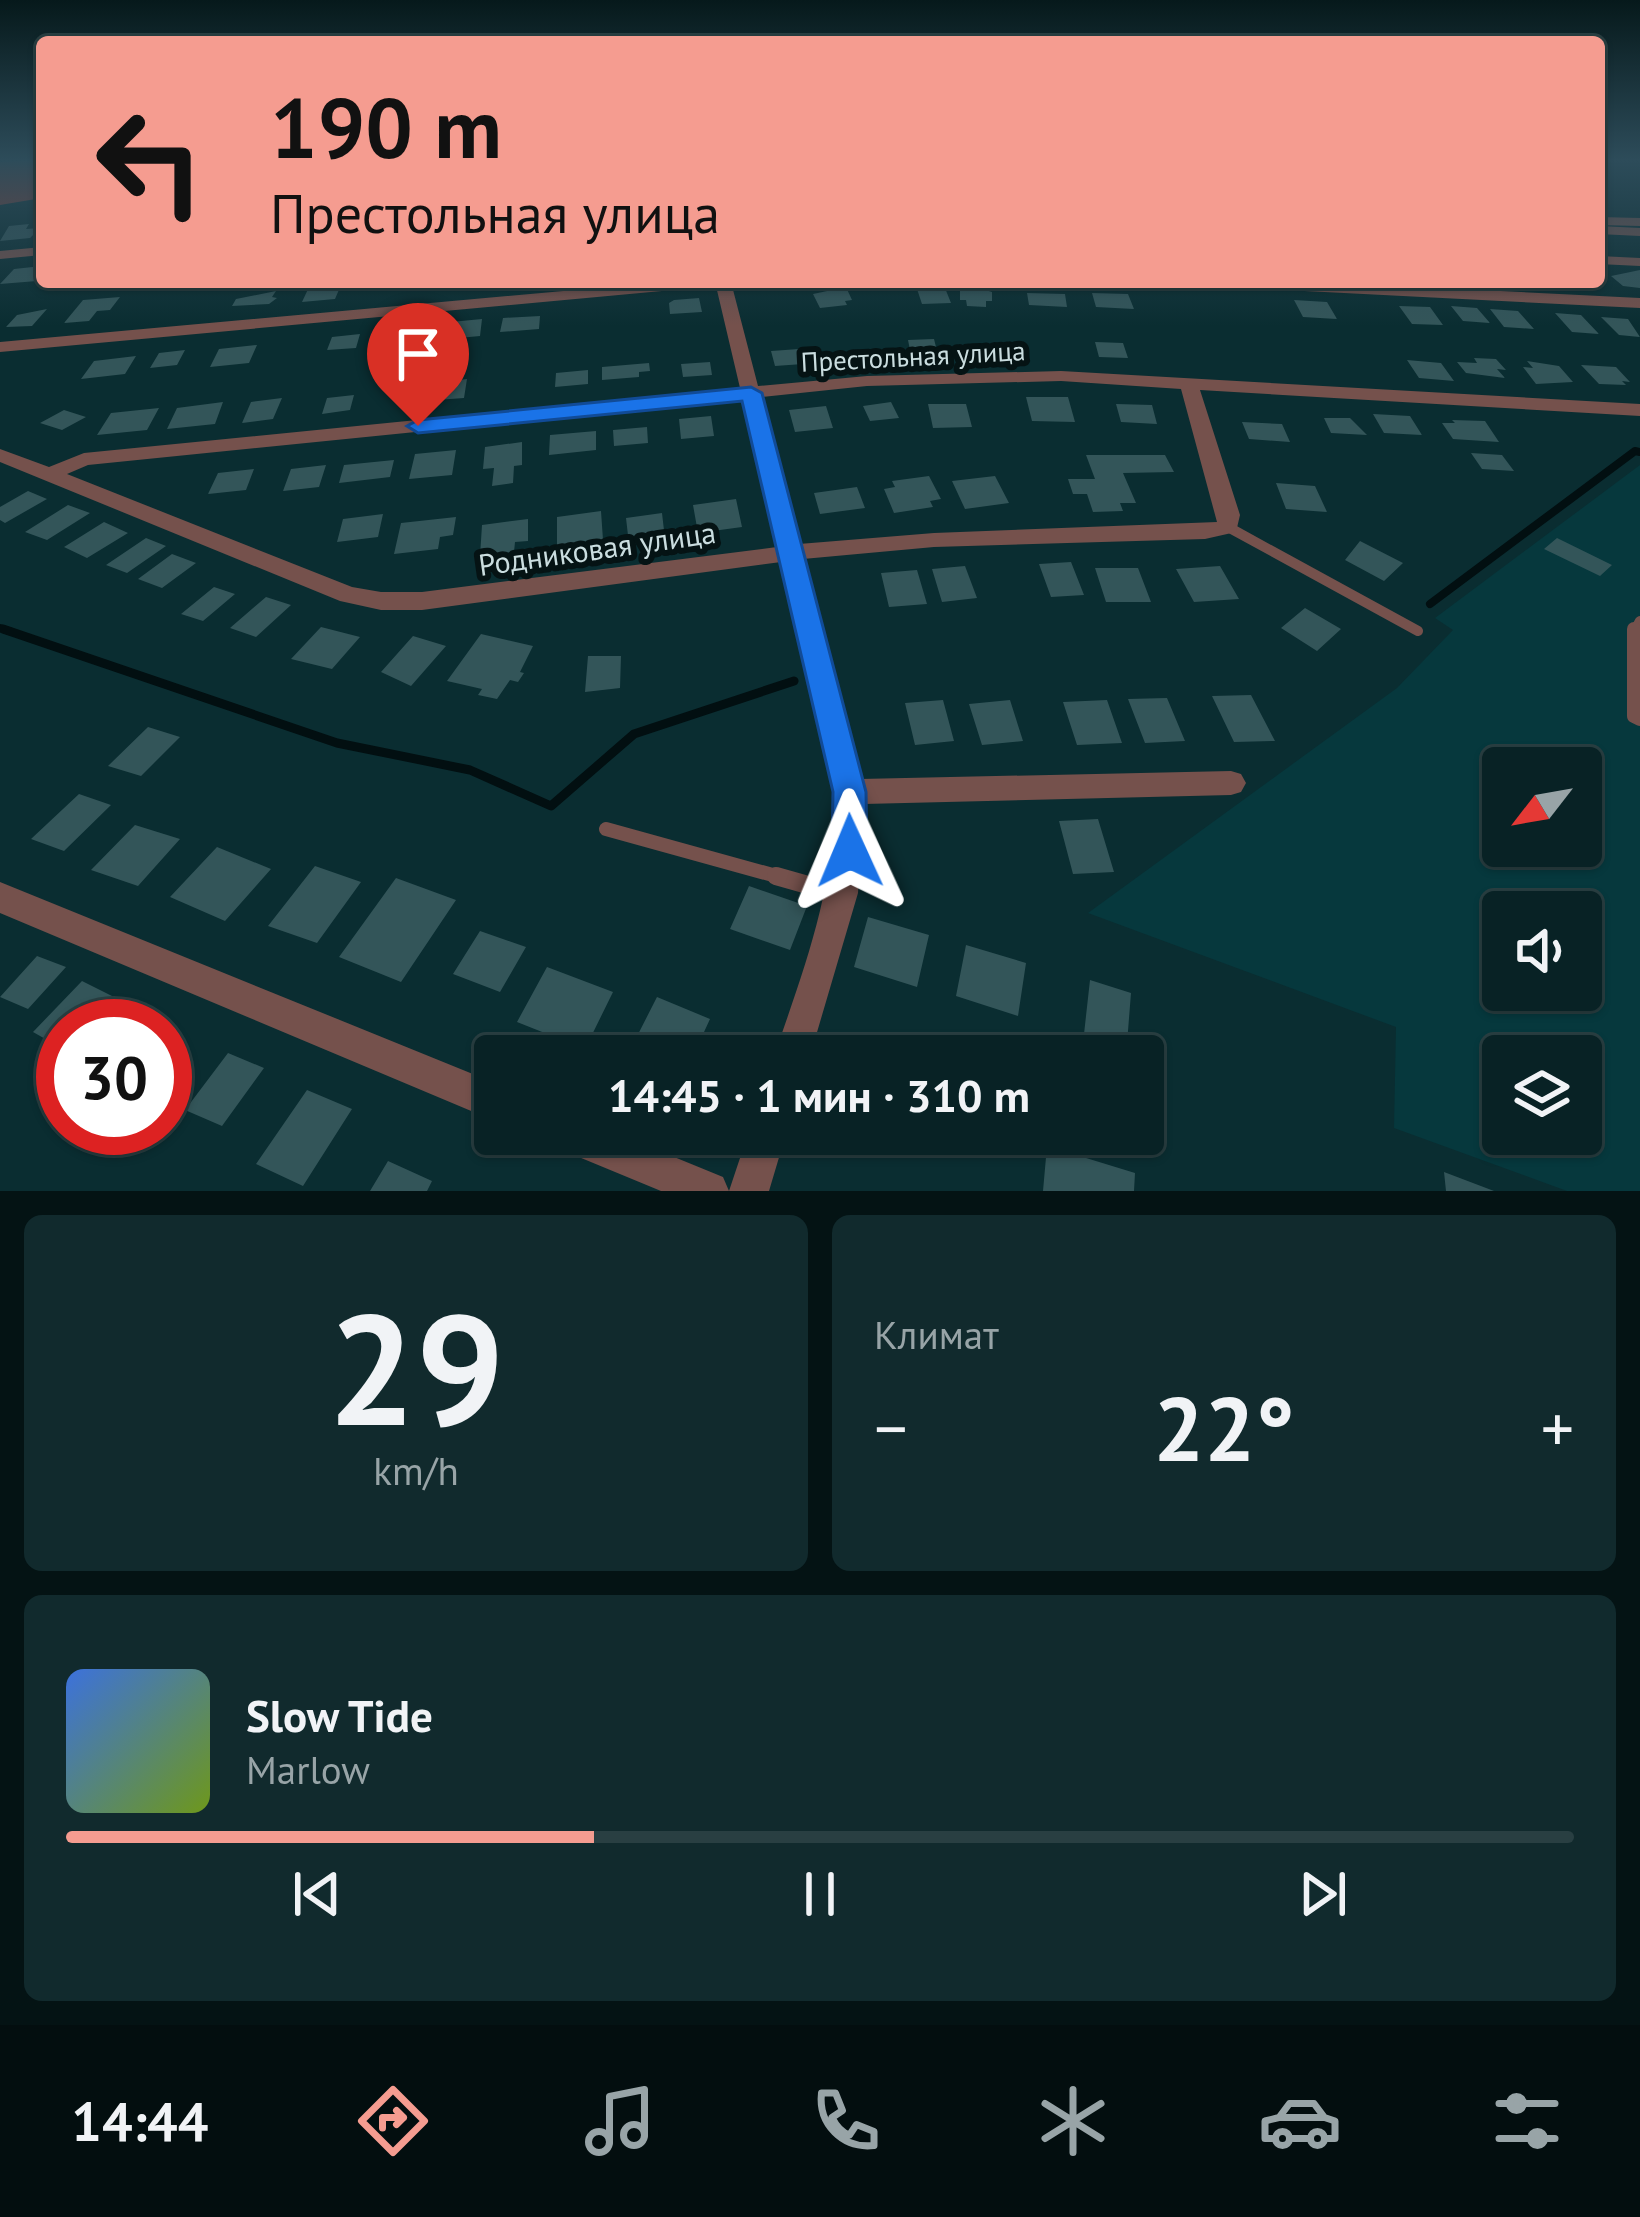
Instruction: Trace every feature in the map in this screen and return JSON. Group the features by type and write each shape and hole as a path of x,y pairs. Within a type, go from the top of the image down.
{"street":[{"path":"1605,221 1639,225"},
{"path":"0,255 36,252"},
{"path":"0,347 653,288"},
{"path":"721,288 849,792 852,824 843,895 799,1035"},
{"path":"1344,288 1640,303"},
{"name":"Престольная улица","path":"51,475 84,459 867,381 1061,376 1640,410"},
{"path":"1189,384 1229,515 1228,526"},
{"name":"Родниковая улица","path":"0,454 348,595 381,601 422,601 787,553 934,540 1205,532 1228,526"},
{"path":"849,792 1231,783"},
{"path":"0,897 474,1093"},
{"path":"622,1155 709,1191"},
{"path":"749,1191 760,1155"}],"lane":[{"path":"1605,229 1639,225"},
{"path":"1605,260 1640,262"},
{"path":"1228,526 1418,631"},
{"path":"1640,621 1634,626 1634,716 1640,719"},
{"path":"606,829 843,895"}],"shaded area":[{"path":"1640,465 1640,1191 1567,1191 1394,1128 1396,1027 1088,913 1397,688 1453,630 1435,618"}],"building":[{"path":"29,224 26,229 36,232 30,238 0,241 9,226"},
{"path":"36,267 36,281 0,284 14,269"},
{"path":"1640,270 1640,288 1623,286 1611,276"},
{"path":"309,288 340,288 335,299 302,302"},
{"path":"846,288 852,300 845,301 847,305 820,308 813,294"},
{"path":"945,288 951,303 922,304 917,289"},
{"path":"276,291 272,297 277,298 269,304 232,306 236,299"},
{"path":"960,291 992,292 986,307 967,306 966,300 960,300"},
{"path":"1027,293 1065,294 1067,307 1029,305"},
{"path":"1092,293 1128,294 1134,309 1096,307"},
{"path":"120,297 110,310 97,311 89,321 64,323 83,300"},
{"path":"699,298 702,312 670,314 669,303 674,300"},
{"path":"1294,300 1327,302 1337,319 1303,317"},
{"path":"1399,306 1430,307 1443,325 1412,324"},
{"path":"1451,306 1477,308 1490,323 1463,321"},
{"path":"47,309 32,326 6,327 17,315"},
{"path":"1490,309 1518,311 1534,329 1504,327"},
{"path":"1555,313 1581,315 1599,334 1572,332"},
{"path":"540,316 539,329 500,332 503,318"},
{"path":"1601,317 1628,319 1640,337 1619,335"},
{"path":"482,319 480,336 448,339 451,322"},
{"path":"426,325 422,339 391,342 396,328"},
{"path":"360,334 356,348 327,350 332,337"},
{"path":"934,339 938,355 911,355 908,340"},
{"path":"1095,342 1123,343 1128,358 1099,357"},
{"path":"257,345 249,363 210,367 219,349"},
{"path":"799,349 803,364 775,366 771,351"},
{"path":"185,350 177,365 150,368 159,353"},
{"path":"136,356 125,374 81,379 94,361"},
{"path":"1474,358 1496,359 1506,370 1497,369 1505,378 1466,373 1457,362 1477,363"},
{"path":"1407,360 1441,363 1454,381 1419,378"},
{"path":"1527,361 1559,366 1573,382 1536,384 1523,367 1533,368"},
{"path":"710,362 712,375 683,377 681,364"},
{"path":"649,363 650,371 639,372 639,377 602,380 602,367"},
{"path":"1581,365 1616,367 1630,382 1599,384"},
{"path":"588,370 588,384 555,387 556,373"},
{"path":"467,379 464,398 436,400 441,382"},
{"path":"354,395 350,410 322,414 327,398"},
{"path":"1026,397 1068,397 1075,422 1032,421"},
{"path":"282,398 273,419 242,423 251,402"},
{"path":"223,402 215,424 167,429 177,408"},
{"path":"891,402 899,418 870,421 863,406"},
{"path":"928,404 966,404 972,427 933,428"},
{"path":"1116,404 1152,405 1157,424 1121,422"},
{"path":"826,406 833,428 795,432 789,410"},
{"path":"159,408 147,430 97,435 111,413"},
{"path":"64,410 86,417 62,430 40,423"},
{"path":"1373,414 1410,416 1422,435 1384,433"},
{"path":"711,416 714,436 681,439 679,419"},
{"path":"1324,418 1350,418 1367,435 1331,433"},
{"path":"1452,420 1485,421 1499,442 1453,439 1442,423 1455,423"},
{"path":"1242,422 1282,424 1290,442 1249,439"},
{"path":"647,427 648,443 614,446 613,430"},
{"path":"596,431 596,450 549,455 550,435"},
{"path":"522,442 522,465 514,466 513,483 492,486 494,468 483,469 485,447"},
{"path":"456,450 452,475 409,479 415,454"},
{"path":"1471,453 1502,455 1514,471 1482,469"},
{"path":"1086,455 1165,455 1174,472 1123,473 1136,503 1120,503 1123,511 1093,512 1087,494 1073,494 1068,479 1095,479"},
{"path":"394,460 390,477 339,483 344,465"},
{"path":"326,465 319,487 283,491 291,469"},
{"path":"254,469 246,490 208,494 218,473"},
{"path":"929,476 941,499 930,501 933,507 894,513 884,489 895,487 892,481"},
{"path":"995,476 1009,503 965,509 952,481"},
{"path":"1276,483 1315,486 1327,512 1286,509"},
{"path":"857,487 865,508 820,514 814,493"},
{"path":"28,491 47,499 5,523 0,520 0,507"},
{"path":"736,499 742,527 698,533 693,505"},
{"path":"68,505 90,513 47,540 25,532"},
{"path":"601,511 603,540 557,546 557,517"},
{"path":"662,513 665,539 629,544 626,518"},
{"path":"383,514 378,537 337,542 343,519"},
{"path":"456,517 453,535 440,537 438,549 394,554 401,523"},
{"path":"528,519 528,541 515,542 514,552 480,556 482,525"},
{"path":"104,522 128,533 87,558 64,547"},
{"path":"146,538 166,546 127,573 106,565"},
{"path":"1557,538 1612,565 1600,576 1544,549"},
{"path":"1360,541 1403,563 1384,581 1345,560"},
{"path":"172,554 196,563 162,588 138,579"},
{"path":"1071,562 1084,595 1051,597 1039,564"},
{"path":"965,566 977,598 942,602 932,569"},
{"path":"1220,566 1239,599 1194,602 1176,569"},
{"path":"1095,568 1138,568 1151,602 1106,602"},
{"path":"917,570 927,604 889,607 881,573"},
{"path":"214,587 235,594 203,621 181,614"},
{"path":"266,597 291,605 256,637 230,628"},
{"path":"1305,608 1341,629 1317,651 1281,628"},
{"path":"321,627 360,637 332,669 291,659"},
{"path":"481,634 533,646 518,682 510,680 497,699 478,695 482,689 447,681"},
{"path":"413,636 446,646 411,686 381,672"},
{"path":"588,656 621,656 620,688 585,692"},
{"path":"1251,695 1275,741 1234,742 1212,696"},
{"path":"1167,698 1185,741 1145,743 1128,699"},
{"path":"943,700 954,741 915,745 905,703"},
{"path":"1010,700 1023,741 982,745 969,704"},
{"path":"1107,700 1122,743 1077,745 1063,702"},
{"path":"148,727 180,737 141,776 108,766"},
{"path":"79,794 111,805 64,851 31,839"},
{"path":"1098,819 1114,872 1073,874 1059,821"},
{"path":"135,825 180,839 138,886 91,870"},
{"path":"217,847 271,869 225,921 170,897"},
{"path":"315,866 361,882 317,943 268,926"},
{"path":"396,878 456,900 401,982 339,957"},
{"path":"749,886 807,906 790,950 730,929"},
{"path":"868,917 929,935 917,987 854,967"},
{"path":"480,931 526,947 500,992 453,974"},
{"path":"966,945 1026,963 1018,1016 956,996"},
{"path":"37,956 66,967 28,1009 0,997"},
{"path":"547,967 613,992 592,1035 550,1035 517,1022"},
{"path":"1090,980 1131,993 1128,1035 1084,1035"},
{"path":"82,981 118,999 65,999"},
{"path":"657,997 710,1019 703,1035 638,1035"},
{"path":"228,1053 264,1068 222,1126 192,1113 192,1101"},
{"path":"307,1090 352,1109 303,1186 256,1164"},
{"path":"1046,1155 1076,1155 1135,1173 1134,1191 1043,1191"},
{"path":"388,1161 432,1181 427,1191 370,1191"},
{"path":"1444,1172 1494,1191 1446,1191"}],"waterway":[{"path":"1430,604 1635,451 1640,452"},
{"path":"3,629 12,632"},
{"path":"3,629 337,743 470,770 551,806 634,734 794,681"}],"route":[{"path":"418,426 751,393 849,792 850,851"}]}
